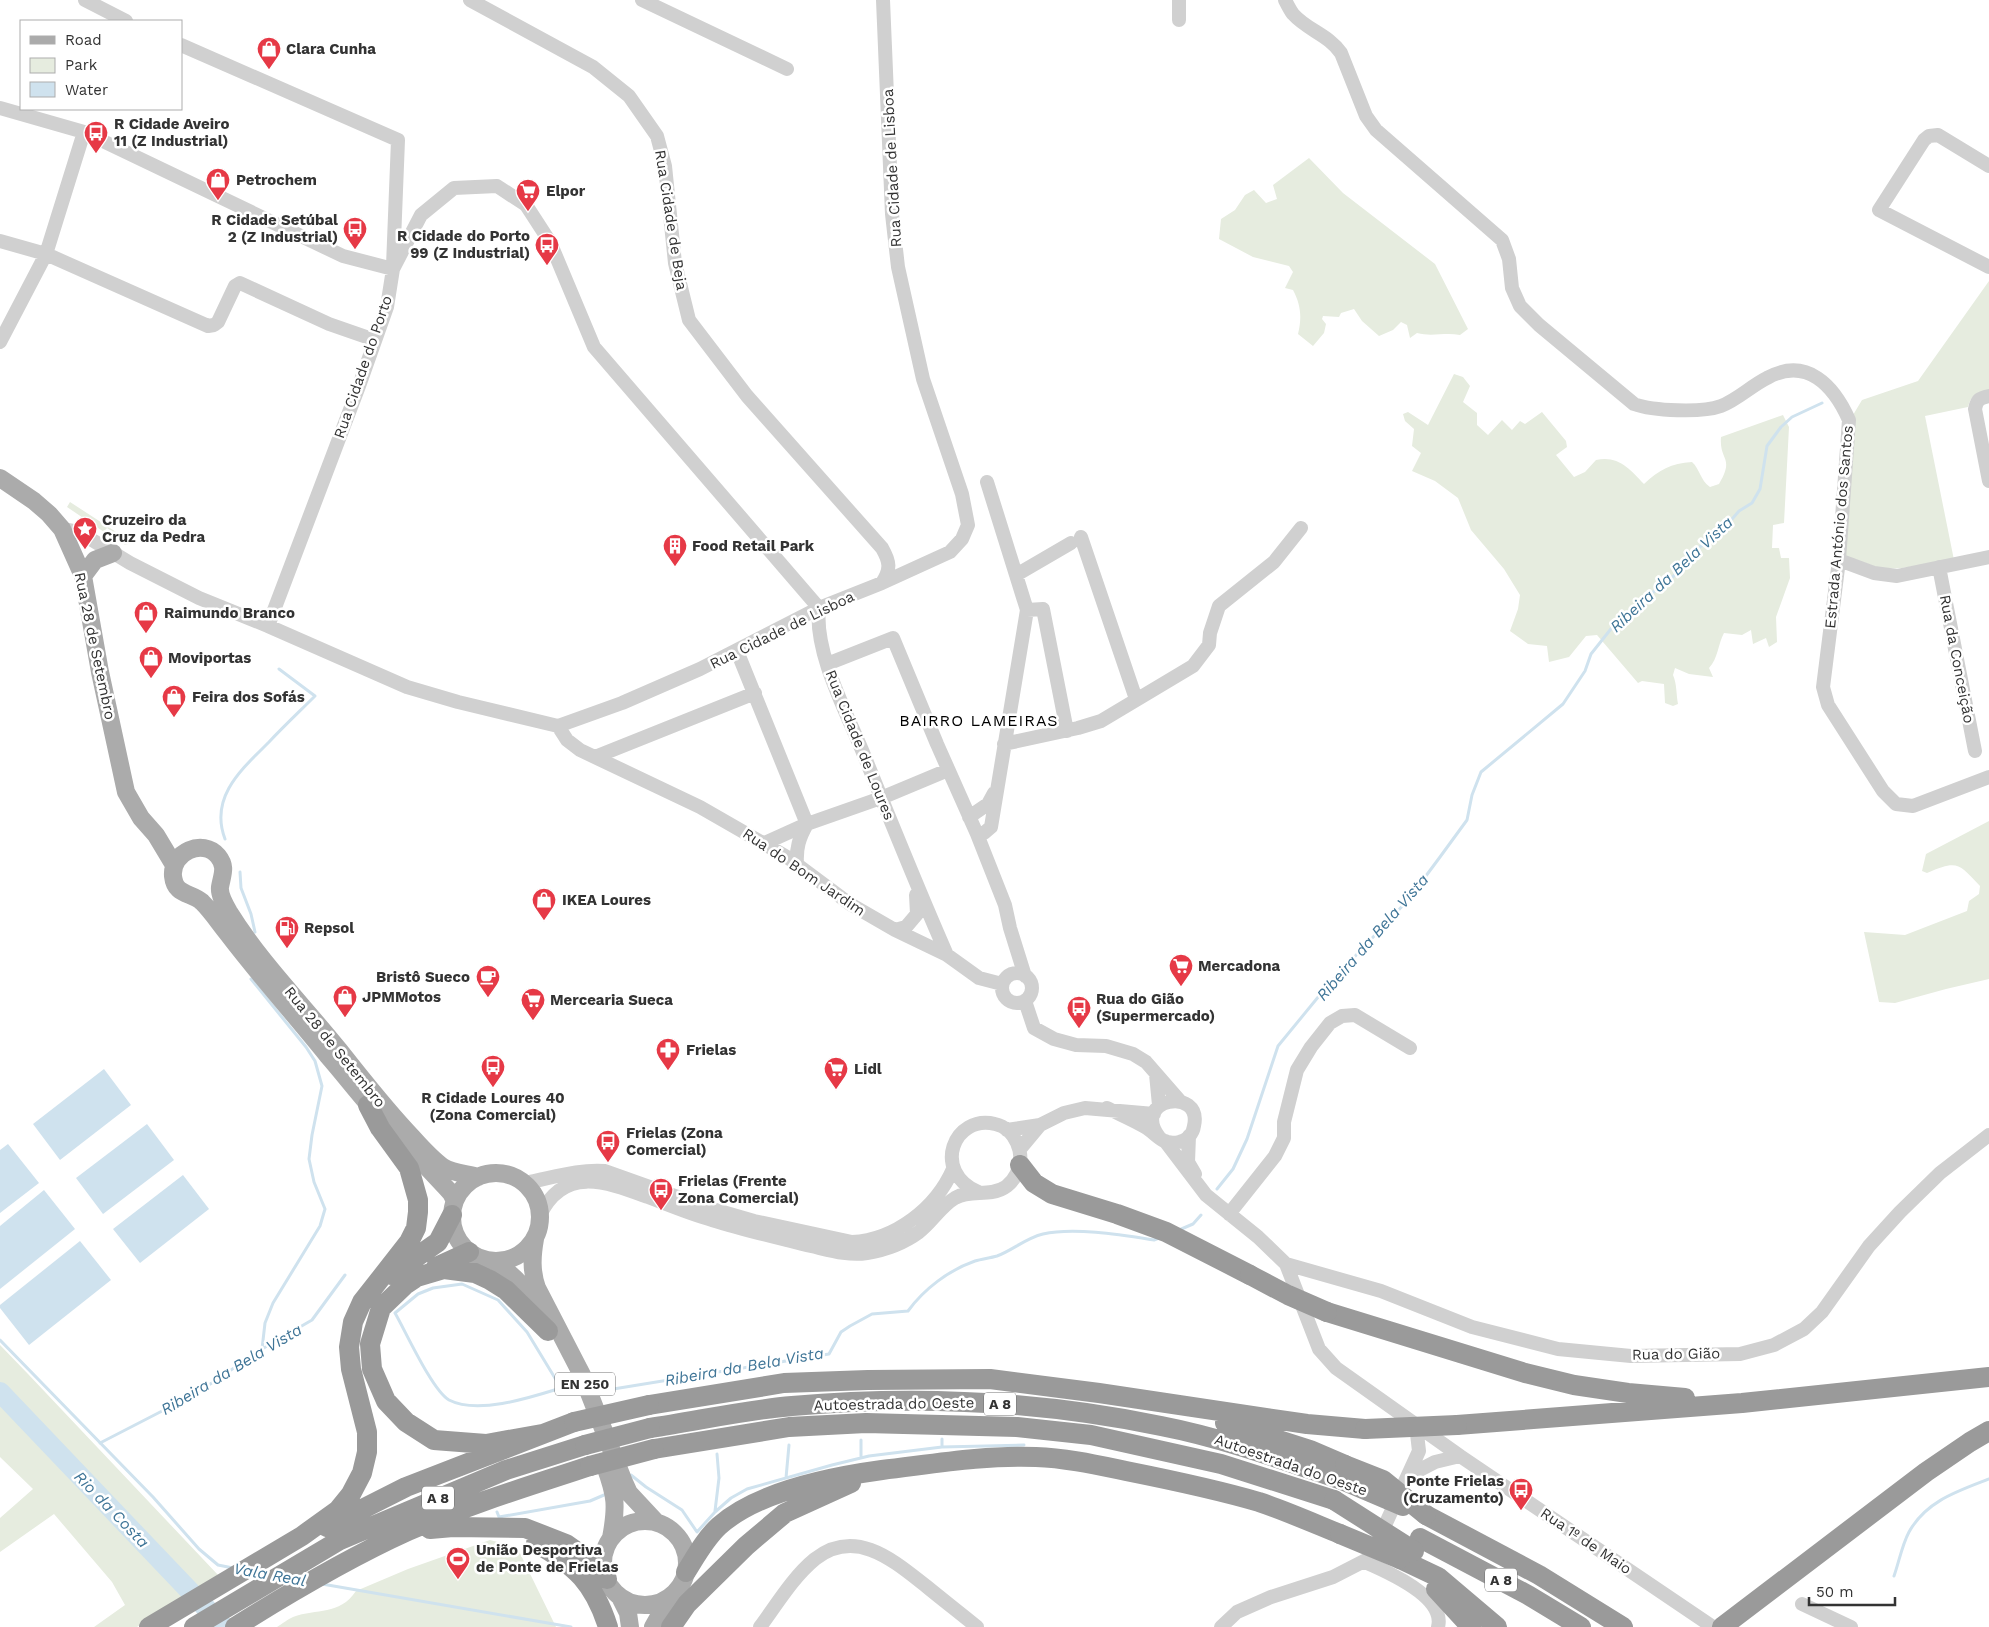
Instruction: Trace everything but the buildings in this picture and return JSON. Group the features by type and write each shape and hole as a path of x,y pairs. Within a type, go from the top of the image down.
{"highway":[{"path":"149,1627 302,1536 338,1510 351,1494 362,1473 367,1452 367,1432 350,1369 349,1347 353,1322 362,1302 409,1242 416,1228 418,1200 408,1168 380,1128 368,1104"},
{"path":"1020,1157 1034,1183 1052,1194 1117,1214 1166,1232 1209,1252 1288,1295 1327,1312 1525,1373 1574,1385 1628,1393 1742,1403"},
{"path":"374,1286 438,1242 454,1208"},
{"path":"469,1252 405,1284 381,1308 370,1344 372,1369 386,1401 406,1422 434,1440 486,1444 542,1434"},
{"path":"417,1277 444,1269 475,1273 506,1290 548,1331"},
{"path":"302,1536 331,1525 406,1487 574,1422 649,1405 784,1383 868,1380 990,1380 1098,1393 1297,1423 1365,1429 1457,1425 1742,1403 1989,1377"},
{"path":"1126,1398 1229,1424 1310,1450 1344,1472"},
{"name":"Autoestrada do Oeste","path":"194,1627 340,1540 506,1470 585,1445 650,1428 790,1406 868,1401 945,1400 1020,1405 1096,1414 1162,1426 1344,1472"},
{"name":"Autoestrada do Oeste","path":"235,1627 315,1577 408,1531 512,1491 590,1466 654,1449 799,1427 866,1423 1017,1427 1091,1435 1212,1462 1334,1500 1411,1549"},
{"path":"1722,1627 1926,1472 1989,1431"},
{"path":"686,1572 705,1542 718,1527 738,1511 768,1497 812,1483 859,1472 998,1457 1038,1457 1107,1467 1182,1482 1260,1503 1340,1534 1411,1549 1442,1566 1462,1581 1501,1627"},
{"path":"671,1627 687,1604 746,1546 785,1513 878,1471"},
{"name":"A 8","path":"1344,1472 1383,1480 1426,1515 1539,1575 1623,1627"},
{"path":"408,1531 453,1527 525,1528 566,1544 583,1556 606,1579"},
{"path":"494,1528 536,1543 559,1556 576,1570 591,1588 601,1606 608,1627"},
{"path":"1411,1549 1432,1585 1471,1627"},
{"path":"1411,1549 1438,1577 1497,1627"},
{"name":"A 8","path":"1411,1549 1528,1595 1581,1627"}],"main road":[{"name":"Rua 28 de Setembro","path":"0,478 34,500 62,529 83,576 100,672 126,792 141,818 156,836 174,865 173,875 176,885 182,893 199,899 212,912 247,958 368,1104 451,1193 454,1208"},
{"path":"83,576 95,560 113,553"},
{"name":"Rua 28 de Setembro","path":"156,836 191,848 200,847 210,850 218,856 223,865 224,875 220,887 221,897 228,911 257,952 398,1122 445,1168 478,1177"},
{"path":"174,865 181,855 191,848"},
{"path":"199,899 212,895 220,887"},
{"path":"469,1252 460,1242 454,1229 454,1208 465,1187 478,1177 490,1174 514,1177 524,1183"},
{"name":"EN 250","path":"524,1183 533,1192 538,1203 540,1215 532,1259 537,1288 582,1375 629,1493 656,1522 668,1527 677,1536 684,1547 687,1559 686,1572"},
{"path":"495,1262 518,1256 535,1239"},
{"name":"EN 250","path":"469,1252 481,1259 495,1262 515,1277 526,1289 584,1406 613,1489 616,1513 611,1538 605,1551 606,1579"},
{"path":"611,1538 620,1529 631,1523 643,1521 656,1522"},
{"path":"653,1627 670,1597 683,1582 686,1572"},
{"path":"606,1579 620,1597 628,1613 630,1627"},
{"path":"620,1597 632,1603 645,1605 658,1603 670,1597"}],"street":[{"path":"85,0 124,20"},
{"name":"Rua Cidade de Beja","path":"470,0 592,67 629,96 657,136 665,166 675,263 689,320 747,396 882,548 890,562 888,574 882,583"},
{"path":"642,0 787,69"},
{"name":"Rua Cidade de Lisboa","path":"558,726 622,703 738,651 819,608 882,583 950,552 962,539 968,525 962,494 923,379 898,267 892,214 883,0"},
{"path":"1178,20 1179,0"},
{"name":"Estrada António dos Santos","path":"1285,0 1293,14 1308,27 1335,44 1341,53 1366,116 1376,130 1502,240 1509,259 1512,288 1520,306 1539,325 1634,404 1669,410 1711,409 1722,406 1768,377 1786,371 1803,372 1818,378 1832,389 1841,401 1849,420 1839,560 1824,688 1828,705 1883,791 1896,804 1913,806 1989,777"},
{"path":"0,108 84,132 343,256 393,269 393,220 398,140 182,45"},
{"path":"0,342 46,254 84,132"},
{"path":"1989,166 1938,135 1929,136 1924,140 1879,210 1989,267"},
{"name":"Rua Cidade do Porto","path":"268,626 387,307 393,269 421,216 454,188 497,186 526,205 550,242 594,347 819,608"},
{"path":"0,240 46,254 208,326 218,322 235,286 240,283 329,324 375,340"},
{"path":"1989,396 1980,398 1976,403 1975,409 1989,480"},
{"path":"977,834 984,833 991,827 1027,610 987,482"},
{"path":"1004,744 1067,731 1101,721 1170,681 1198,661 1209,646 1210,633 1219,606 1274,562 1301,528"},
{"path":"62,529 79,532 113,553 199,598 268,626 407,688 558,726"},
{"path":"1016,575 1076,540 1136,699"},
{"path":"1839,560 1874,573 1897,576 1989,557"},
{"name":"Rua da Conceição","path":"1939,567 1975,751"},
{"name":"Rua Cidade de Loures","path":"819,608 818,630 827,664 914,880"},
{"path":"1027,610 1044,609 1067,731"},
{"path":"827,664 893,638 977,834 1005,905 1025,976 1032,989 1029,997 1024,1001 1014,1003 1003,994 1005,980 1017,951"},
{"path":"738,651 807,824"},
{"path":"595,757 755,693"},
{"name":"Rua do Bom Jardim","path":"558,726 568,740 580,750 700,807 765,843 797,864 850,904 895,930 946,955 979,978 1005,980 1016,973 1025,976"},
{"path":"765,843 807,824 881,798 948,770"},
{"path":"969,817 988,804 997,787"},
{"path":"797,864 796,851 798,839 807,824"},
{"path":"895,930 906,927 917,914 918,904 914,880"},
{"path":"914,880 946,955"},
{"path":"1024,1001 1034,1028 1054,1039 1076,1045 1106,1046 1133,1054 1146,1062 1180,1101 1191,1109 1194,1116 1194,1130 1189,1136 1178,1142 1162,1139 1145,1127 1106,1108"},
{"path":"1229,1214 1279,1150 1284,1138 1284,1122 1298,1070 1311,1047 1330,1023 1342,1016 1355,1016 1410,1048"},
{"path":"1156,1074 1157,1110 1152,1125 1206,1195 1286,1264 1319,1349 1336,1368 1440,1442"},
{"path":"1007,1130 1040,1125 1064,1113 1085,1108 1157,1110 1172,1100 1180,1101"},
{"path":"978,1192 967,1187 959,1179 953,1169 951,1158 959,1136 968,1128 986,1123 995,1124 1007,1130 1015,1138 1020,1157"},
{"path":"540,1215 546,1204 561,1188 580,1182 604,1182 710,1220 749,1231 831,1250 865,1253 899,1244 919,1232 956,1198 1005,1188 1015,1178 1020,1157 1040,1125"},
{"name":"Rua do Gião","path":"1286,1264 1381,1291 1472,1327 1558,1349 1631,1356 1740,1354 1774,1345 1804,1329 1822,1312 1869,1246 1900,1212 1940,1173 1989,1134"},
{"path":"1189,1136 1188,1162 1206,1195"},
{"path":"524,1183 567,1172 605,1171 709,1208 754,1221 852,1242 867,1242 899,1229 942,1191 953,1169"},
{"path":"1221,1627 1237,1612 1270,1597 1333,1577 1370,1558 1419,1451 1416,1425"},
{"path":"1419,1451 1440,1442"},
{"path":"1434,1462 1440,1442"},
{"name":"Rua 1º de Maio","path":"1440,1442 1713,1627"},
{"path":"1408,1476 1434,1462 1460,1456"},
{"path":"760,1627 792,1584 816,1558 834,1549 854,1546 875,1550 893,1560 977,1627"},
{"path":"1365,1562 1386,1571 1411,1586 1426,1598 1436,1610 1439,1622 1438,1627"},
{"path":"1802,1604 1851,1627"}],"green space":[{"path":"1309,158 1343,193 1435,264 1468,329 1460,335 1417,333 1410,338 1407,325 1401,322 1393,330 1379,336 1362,321 1354,309 1341,313 1339,317 1323,316 1322,319 1326,324 1324,333 1313,346 1298,334 1300,317 1298,301 1293,290 1285,288 1293,272 1289,266 1253,257 1219,239 1221,219 1235,210 1245,195 1254,190 1266,203 1277,199 1273,185"},
{"path":"1989,281 1989,390 1978,393 1973,397 1968,407 1925,416 1954,560 1882,569 1843,555 1853,415 1862,400 1918,381"},
{"path":"1454,374 1463,377 1470,386 1463,402 1477,413 1477,425 1488,435 1502,420 1512,430 1520,421 1525,424 1542,412 1566,441 1567,447 1556,455 1574,477 1585,472 1596,460 1604,459 1623,464 1644,484 1666,468 1692,462 1710,487 1719,484 1726,469 1721,437 1783,415 1789,427 1784,523 1773,525 1772,548 1779,548 1781,558 1789,558 1790,578 1776,617 1777,642 1769,647 1766,638 1753,644 1751,630 1742,635 1724,633 1709,668 1713,677 1689,674 1675,668 1673,675 1678,704 1673,706 1665,703 1664,684 1642,681 1638,683 1597,635 1586,636 1569,657 1549,662 1547,646 1528,644 1510,631 1518,609 1520,595 1504,569 1471,530 1458,498 1435,481 1412,471 1421,453 1412,446 1414,429 1405,421 1403,414 1408,412 1428,425"},
{"path":"70,502 133,543 125,545 109,535 111,531 107,528 104,532 67,507"},
{"path":"1989,821 1989,979 1895,1003 1879,1002 1864,932 1905,935 1967,911 1969,901 1979,894 1980,886 1967,872 1957,866 1945,866 1927,873 1922,871 1926,854"},
{"path":"0,1345 219,1576 137,1627 94,1627 125,1605 112,1582 54,1514 0,1552 0,1518 33,1489 0,1457"},
{"name":"União Desportiva de Ponte de Frielas","path":"490,1540 517,1547 556,1627 277,1627 287,1620 302,1614 335,1608 349,1599 356,1591 408,1569"}],"water":[{"path":"104,1069 131,1105 60,1160 33,1124"},
{"path":"147,1124 174,1160 103,1214 76,1178"},
{"path":"8,1144 39,1183 0,1213 0,1150"},
{"path":"183,1175 209,1209 140,1263 113,1229"},
{"path":"44,1190 75,1229 0,1289 0,1226"},
{"path":"80,1241 111,1280 29,1345 0,1308 0,1305"}],"waterway":[{"name":"Ribeira da Bela Vista","path":"1217,1189 1233,1169 1247,1139 1278,1046 1328,985 1408,900 1440,857 1467,820 1472,795 1481,772 1563,704 1585,671 1591,654 1618,620 1675,575 1687,563 1691,553 1720,533 1739,511 1752,503 1760,489 1767,446 1781,427 1792,417 1822,403"},
{"path":"225,839 221,824 221,810 231,785 248,763 315,696 279,669"},
{"path":"240,872 241,888 251,914 255,932"},
{"path":"251,979 306,1047 315,1061 322,1086 309,1159 314,1182 325,1209 320,1226 273,1303 265,1323 262,1349"},
{"name":"Ribeira da Bela Vista","path":"1179,1230 1193,1224 1201,1215"},
{"name":"Ribeira da Bela Vista","path":"601,1391 829,1354 841,1332 850,1326 872,1314 908,1311 929,1288 947,1275 975,1261 1009,1251 1031,1238 1043,1234 1069,1231 1113,1234 1154,1240 1159,1238"},
{"name":"Ribeira da Bela Vista","path":"100,1443 197,1393 262,1349 312,1320 345,1275"},
{"path":"462,1284 498,1300 527,1332 561,1388 520,1400 475,1406 449,1400 442,1394 427,1373 395,1313 418,1294 433,1288 462,1284"},
{"name":"Vala Real","path":"0,1340 153,1497 199,1549 218,1565 233,1568"},
{"name":"Rio da Costa","path":"0,1392 224,1627"},
{"path":"942,1439 942,1447"},
{"path":"861,1440 861,1458"},
{"path":"786,1478 789,1445"},
{"path":"631,1475 682,1510 697,1532 731,1498 747,1489 832,1465 869,1456 942,1447 1024,1445"},
{"path":"715,1511 719,1478 717,1454"},
{"path":"1894,1576 1909,1532 1924,1512 1944,1498 1989,1479"},
{"path":"497,1512 499,1517 590,1501 604,1495"},
{"name":"Vala Real","path":"322,1584 571,1627"}],"place":[{"name":"Clara Cunha","path":"269,70"},
{"name":"R Cidade Aveiro 11 (Z Industrial)","path":"96,154"},
{"name":"Petrochem","path":"218,201"},
{"name":"Elpor","path":"528,212"},
{"name":"R Cidade Setúbal 2 (Z Industrial)","path":"355,250"},
{"name":"R Cidade do Porto 99 (Z Industrial)","path":"547,266"},
{"name":"Cruzeiro da Cruz da Pedra","path":"85,550"},
{"name":"Food Retail Park","path":"675,567"},
{"name":"Raimundo Branco","path":"146,634"},
{"name":"Moviportas","path":"151,679"},
{"name":"Feira dos Sofás","path":"174,718"},
{"name":"IKEA Loures","path":"544,921"},
{"name":"Repsol","path":"287,949"},
{"name":"Mercadona","path":"1181,987"},
{"name":"Bristô Sueco","path":"488,998"},
{"name":"JPMMotos","path":"345,1018"},
{"name":"Mercearia Sueca","path":"533,1021"},
{"name":"Rua do Gião (Supermercado)","path":"1079,1029"},
{"name":"Frielas","path":"668,1071"},
{"name":"R Cidade Loures 40 (Zona Comercial)","path":"493,1088"},
{"name":"Lidl","path":"836,1090"},
{"name":"Frielas (Zona Comercial)","path":"608,1163"},
{"name":"Frielas (Frente Zona Comercial)","path":"661,1211"},
{"name":"Ponte Frielas (Cruzamento)","path":"1521,1511"},
{"name":"União Desportiva de Ponte de Frielas","path":"458,1580"}],"district":[{"name":"BAIRRO LAMEIRAS","path":"979,720"}]}
